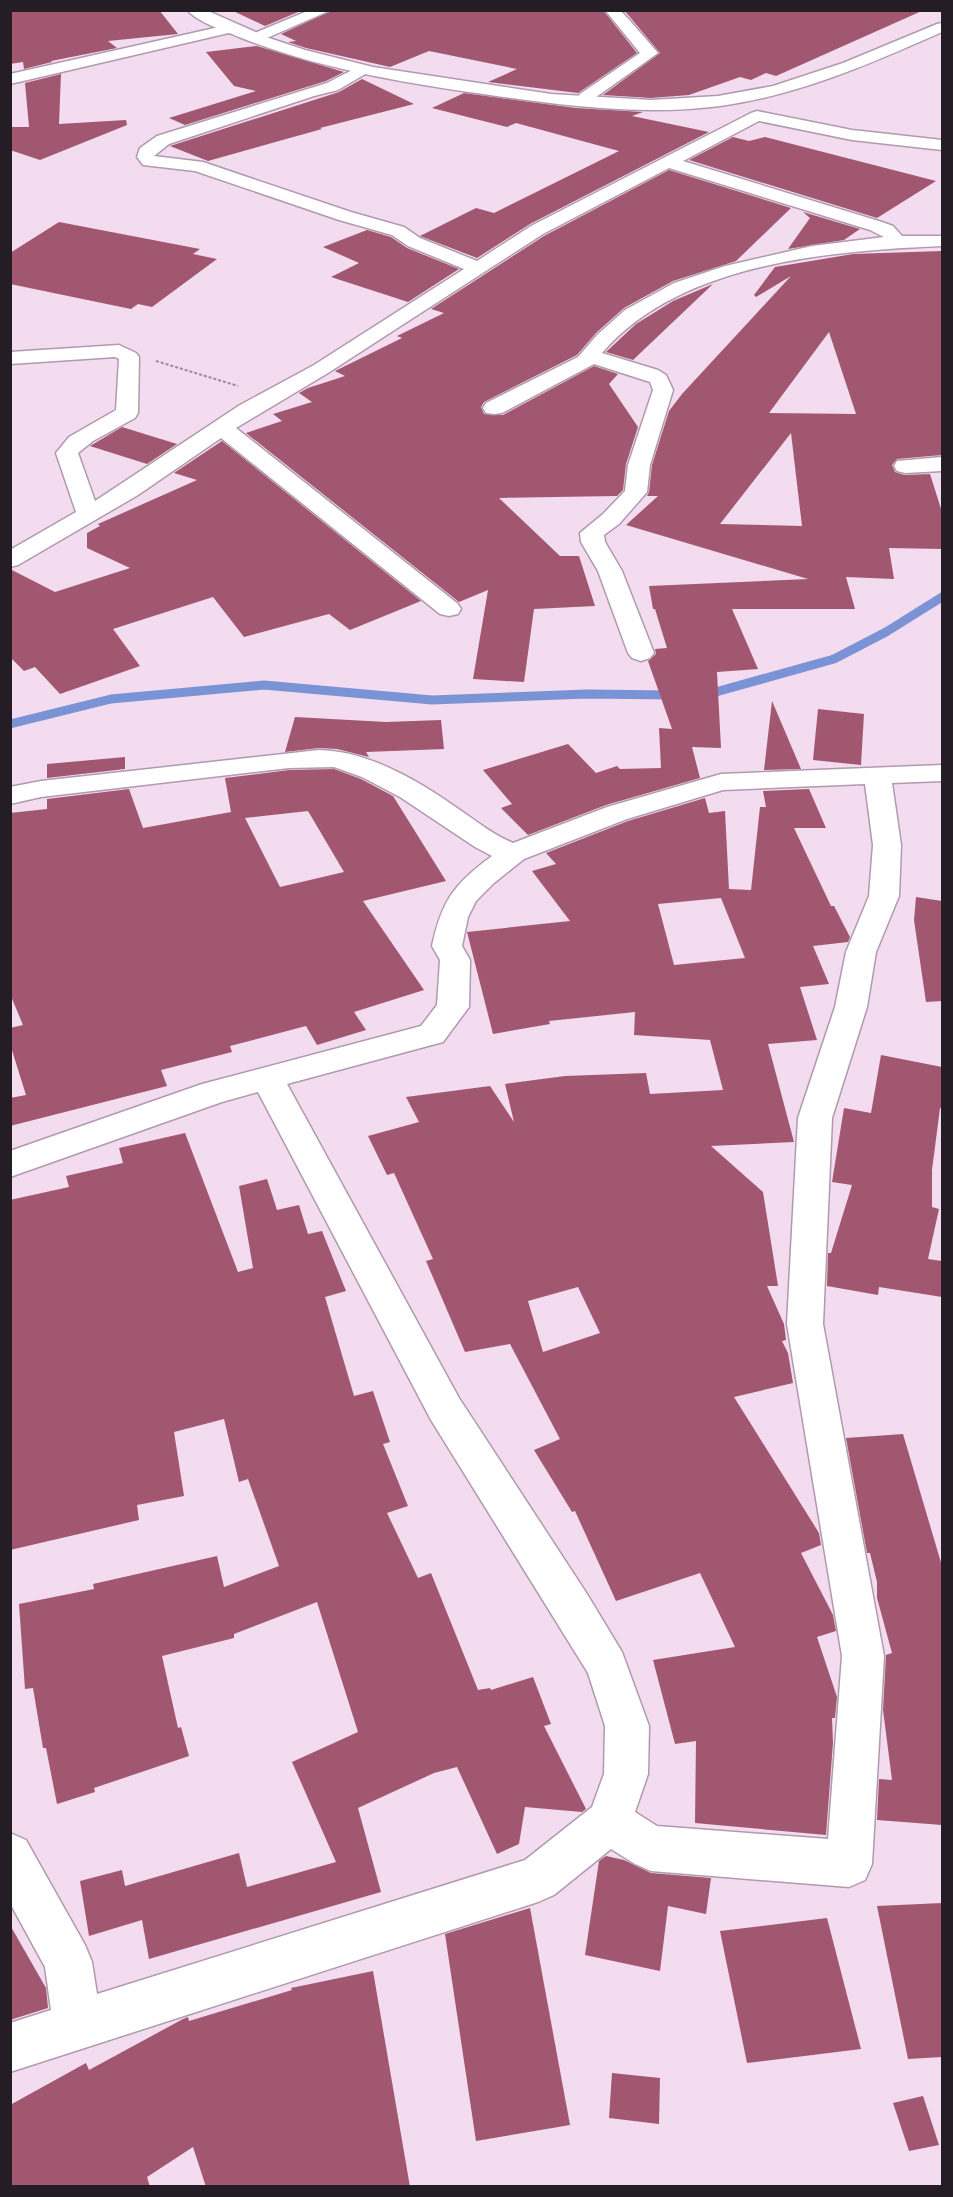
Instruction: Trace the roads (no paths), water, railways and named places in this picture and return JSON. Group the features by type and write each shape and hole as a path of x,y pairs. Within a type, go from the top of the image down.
{"street":[{"path":"194,10 228,29 276,47 362,70 421,81 562,101 671,104 748,96 804,83 888,51 942,27"},
{"path":"210,10 262,35 318,53 379,68 586,97 668,97 706,94 770,84 838,61 942,17"},
{"path":"262,35 324,10"},
{"path":"586,97 650,53 612,10"},
{"path":"10,79 228,29"},
{"path":"362,70 332,87 162,140 147,152 145,157 149,161 197,166 345,216 398,231 414,242 476,267"},
{"path":"748,96 757,116"},
{"path":"10,560 130,490 222,428 321,369 476,267 537,230 757,116 852,135 942,145"},
{"path":"667,162 876,226 887,230 893,236 891,243"},
{"path":"494,408 573,368 589,356 632,314 681,286 732,270 812,252 891,243 942,242"},
{"path":"10,358 119,351 129,357 127,412 80,441 67,453 88,514"},
{"path":"589,356 651,374 659,379 663,390 639,465 636,492 610,519 592,533 593,542 610,571 641,653"},
{"path":"222,428 448,609"},
{"path":"905,466 942,464"},
{"path":"10,796 41,789 289,760 323,759 348,762 393,783 441,809 493,848 514,853"},
{"path":"10,1164 214,1092 432,1034 453,1007 455,960 447,946 453,917 464,896 484,876 514,853 617,813 721,782 942,773"},
{"path":"609,1822 651,1848 849,1864 863,1656 804,1324 814,1118 851,1007 861,952 884,896 887,845 877,776"},
{"path":"10,2048 538,1879 609,1822 626,1774 627,1726 607,1666 572,1606 445,1409 267,1077"},
{"path":"626,1774 651,1848"},
{"path":"10,1856 69,1962 77,2025"}],"waterway":[{"path":"705,695 834,659 886,632 942,597"},
{"path":"10,724 111,699 264,685 432,700 587,694 672,695"}]}
